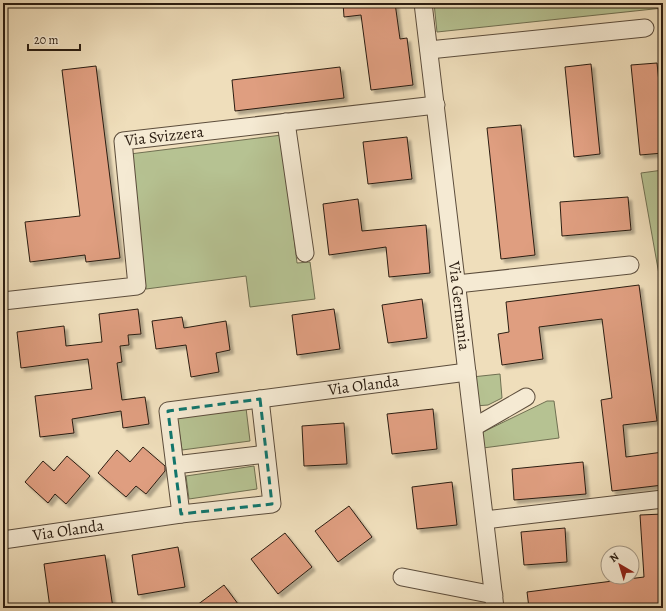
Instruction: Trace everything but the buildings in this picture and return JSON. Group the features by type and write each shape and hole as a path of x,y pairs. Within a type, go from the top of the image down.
{"street":[{"name":"Via Germania","path":"423,3 495,602"},
{"path":"429,50 644,28"},
{"name":"Via Svizzera","path":"3,301 137,286 123,141 436,105"},
{"path":"286,122 305,253"},
{"path":"456,284 630,265"},
{"name":"Via Olanda","path":"181,514 168,411 467,372"},
{"path":"474,427 526,398"},
{"name":"Via Olanda","path":"3,540 181,514 272,504 260,399"},
{"path":"175,465 266,454"},
{"path":"485,520 663,499"},
{"path":"402,578 495,602"}],"highlighted area":[{"path":"260,399 272,504 181,514 168,411"}],"green space":[{"path":"434,3 663,3 663,8 437,32"},
{"path":"282,135 297,263 310,262 315,299 250,307 246,276 146,289 130,154"},
{"path":"663,170 663,297 641,173"},
{"path":"500,374 502,398 488,405 475,406 472,377"},
{"path":"547,401 554,401 559,438 483,448 481,433"},
{"path":"246,408 250,441 182,450 177,418"},
{"path":"254,466 257,489 189,499 186,476"}]}
